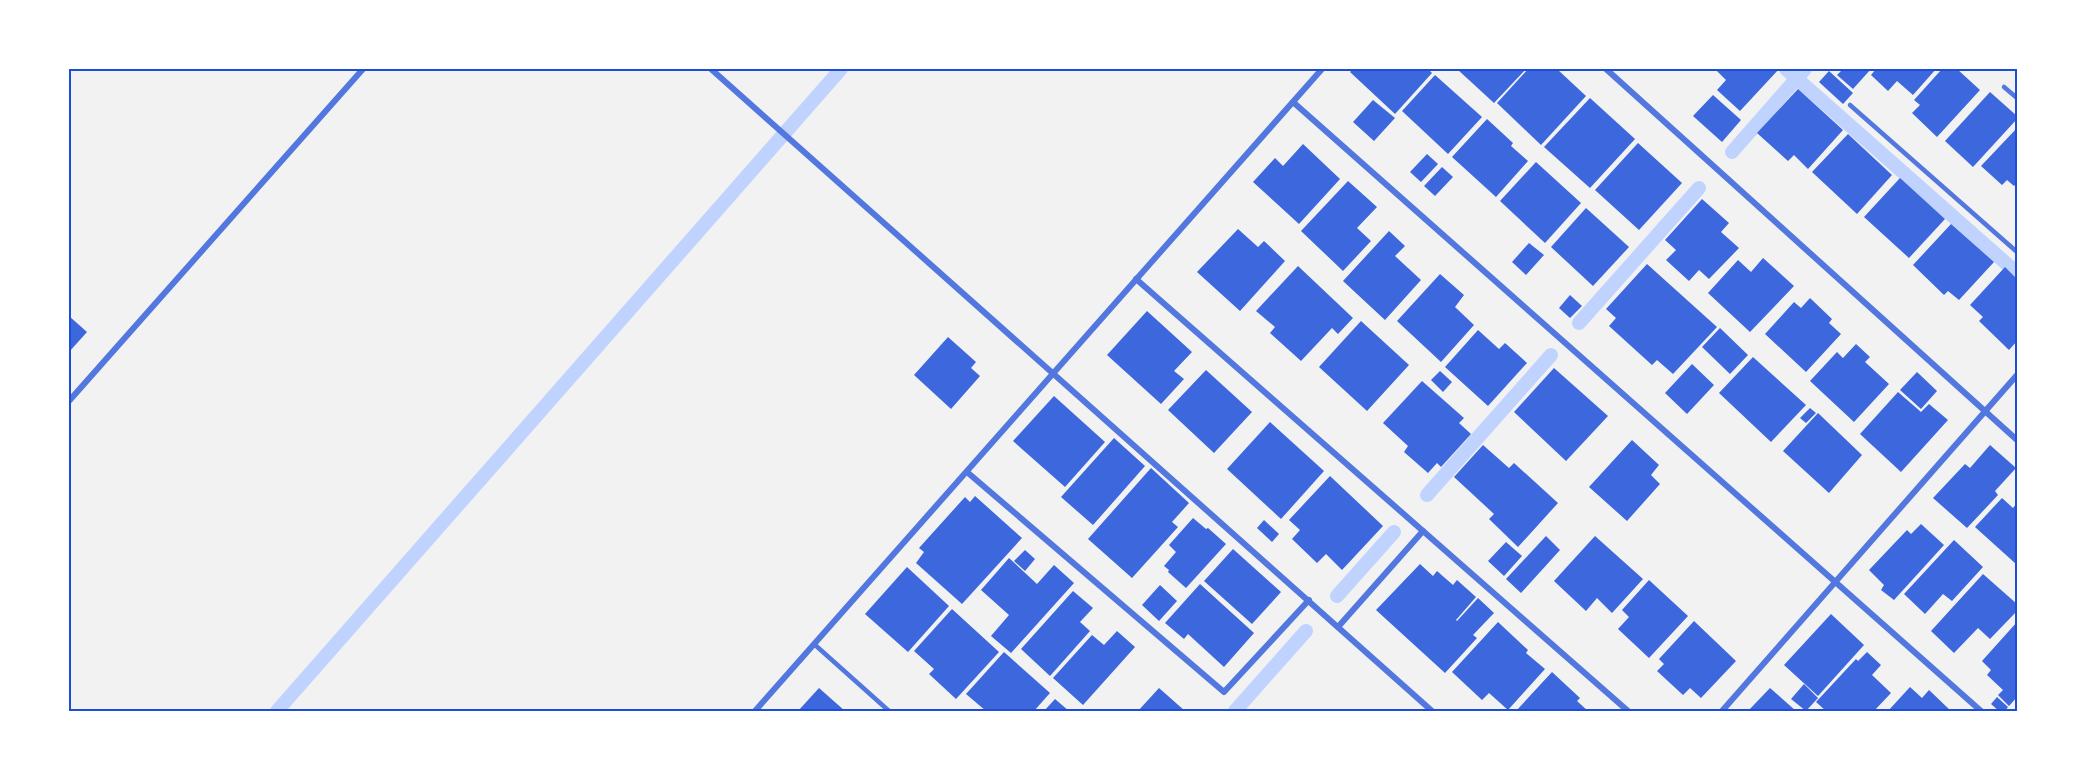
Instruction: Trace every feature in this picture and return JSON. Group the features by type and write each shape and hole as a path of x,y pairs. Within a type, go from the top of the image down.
{"street":[{"path":"69,400 363,69"},
{"path":"711,69 1432,711"},
{"path":"755,711 1322,69"},
{"path":"1606,69 2017,440"},
{"path":"1293,102 1982,711"},
{"path":"1136,279 1628,711"},
{"path":"1722,711 2017,375"},
{"path":"967,472 1224,692 1309,600"},
{"path":"1338,627 1423,531"}],"lane":[{"path":"2004,87 2017,98"},
{"path":"1850,105 2017,252"},
{"path":"814,644 889,711"}],"building":[{"path":"1353,69 1428,69 1432,73 1395,114 1350,72"},
{"path":"1457,69 1526,69 1494,103"},
{"path":"1528,69 1557,69 1586,96 1541,145 1497,103"},
{"path":"1715,69 1779,69 1740,111 1717,90 1726,80"},
{"path":"1843,69 1871,69 1853,89 1837,75"},
{"path":"1876,69 1936,69 1913,95 1897,81 1888,91 1871,75"},
{"path":"1942,69 1957,69 1980,90 1937,137 1912,113 1920,105 1914,100"},
{"path":"1829,71 1853,93 1843,104 1819,82"},
{"path":"1435,75 1482,117 1448,154 1402,111"},
{"path":"1798,89 1843,130 1808,169 1794,155 1788,161 1757,133"},
{"path":"1990,92 2017,116 2017,119 1973,167 1945,141"},
{"path":"1713,95 1741,120 1722,142 1693,116"},
{"path":"1590,98 1635,139 1590,188 1544,147"},
{"path":"1373,100 1395,118 1374,141 1353,122"},
{"path":"1487,119 1513,143 1511,146 1528,161 1496,197 1452,157"},
{"path":"2017,128 2017,183 2014,186 2007,180 2002,185 1981,166"},
{"path":"1848,134 1892,175 1857,214 1812,172"},
{"path":"1638,143 1682,183 1639,230 1595,190"},
{"path":"1303,144 1340,179 1299,224 1253,182 1275,158 1283,166"},
{"path":"1427,154 1438,164 1421,182 1410,172"},
{"path":"1536,162 1581,203 1545,243 1500,201"},
{"path":"1442,167 1453,177 1435,196 1424,186"},
{"path":"1900,178 1945,219 1909,258 1864,217"},
{"path":"1348,181 1377,207 1357,228 1371,241 1343,271 1301,231"},
{"path":"1702,199 1729,223 1721,232 1739,248 1709,279 1699,270 1689,281 1666,260 1676,250 1665,240"},
{"path":"1586,208 1629,247 1593,286 1551,247"},
{"path":"1951,224 1994,262 1959,300 1948,291 1944,295 1913,265"},
{"path":"1238,229 1258,247 1264,241 1285,261 1240,311 1197,272"},
{"path":"1389,231 1405,246 1395,256 1421,280 1385,320 1343,281"},
{"path":"1529,243 1544,255 1526,275 1512,262"},
{"path":"1763,258 1794,286 1750,332 1708,293 1738,260 1751,272"},
{"path":"1647,264 1717,327 1673,374 1657,360 1652,365 1609,326 1616,318 1606,309"},
{"path":"1298,266 1353,318 1338,334 1332,328 1301,361 1270,333 1275,327 1256,311"},
{"path":"2005,267 2017,279 2017,341 2009,350 1979,321 1983,317 1970,305"},
{"path":"1440,274 1464,295 1455,307 1474,325 1441,362 1397,321"},
{"path":"1570,295 1582,306 1570,318 1559,308"},
{"path":"1810,298 1832,319 1829,323 1841,334 1806,372 1765,334 1794,302 1801,308"},
{"path":"1147,311 1192,352 1174,371 1184,379 1161,404 1107,355"},
{"path":"69,316 87,332 69,352"},
{"path":"1361,321 1409,365 1367,411 1319,367"},
{"path":"1720,328 1748,355 1730,374 1702,347"},
{"path":"1478,330 1499,349 1505,343 1527,363 1488,406 1445,367"},
{"path":"948,337 976,362 971,368 980,376 951,409 914,375"},
{"path":"1856,344 1870,357 1865,362 1889,384 1854,422 1810,381 1837,352 1843,358"},
{"path":"1753,357 1806,405 1771,442 1719,393"},
{"path":"1692,364 1714,385 1687,414 1665,393"},
{"path":"1554,368 1608,416 1566,461 1514,412"},
{"path":"1206,370 1252,412 1214,453 1168,410"},
{"path":"1440,371 1452,382 1443,392 1431,380"},
{"path":"1917,372 1937,391 1921,409 1900,390"},
{"path":"1422,381 1464,418 1459,423 1471,434 1441,467 1437,463 1428,473 1404,452 1408,446 1383,423"},
{"path":"1898,392 1921,412 1929,404 1948,420 1901,472 1860,434"},
{"path":"1054,396 1105,442 1065,487 1013,441"},
{"path":"1810,408 1816,413 1806,423 1800,418"},
{"path":"1818,413 1862,455 1829,493 1783,451"},
{"path":"1270,422 1324,471 1281,519 1227,469"},
{"path":"1114,438 1145,466 1093,525 1061,497"},
{"path":"1632,440 1659,465 1651,475 1660,484 1627,521 1589,487"},
{"path":"1483,445 1509,468 1514,463 1558,503 1518,547 1489,519 1494,514 1454,477"},
{"path":"1990,445 2016,468 1995,491 1998,495 1967,528 1933,498 1965,464 1970,468"},
{"path":"1151,468 1189,503 1172,522 1178,527 1132,578 1088,539"},
{"path":"1330,476 1383,526 1342,570 1326,554 1317,563 1292,539 1300,530 1289,520"},
{"path":"975,496 1022,538 962,604 916,563 924,552 919,548 965,497 970,502"},
{"path":"2002,498 2013,508 2017,503 2016,564 1975,527"},
{"path":"1193,518 1226,544 1186,588 1164,566 1176,552 1169,545"},
{"path":"1264,520 1279,534 1272,542 1257,528"},
{"path":"1921,524 1944,545 1894,600 1881,590 1884,585 1869,570 1907,530 1911,534"},
{"path":"1546,536 1560,550 1521,593 1506,579"},
{"path":"1595,536 1643,579 1612,613 1597,598 1586,611 1554,581"},
{"path":"1954,540 1983,567 1952,601 1943,594 1925,614 1904,594"},
{"path":"1506,542 1522,556 1504,576 1488,561"},
{"path":"1233,549 1281,592 1252,624 1204,581"},
{"path":"1025,550 1035,559 1025,571 1014,561"},
{"path":"1009,558 1037,584 1054,565 1074,583 1011,653 991,636 1009,615 981,590"},
{"path":"1420,564 1433,576 1437,571 1453,585 1457,580 1476,597 1457,621 1478,598 1494,613 1473,635 1477,638 1445,673 1376,610"},
{"path":"907,567 949,606 908,652 865,614"},
{"path":"1983,574 2017,604 2017,611 1990,639 1978,628 1954,653 1931,631"},
{"path":"1649,580 1688,616 1649,658 1618,629 1629,617 1622,610"},
{"path":"1200,584 1254,633 1224,667 1188,634 1184,639 1165,623"},
{"path":"1160,585 1177,601 1159,621 1142,605"},
{"path":"1073,591 1093,608 1080,622 1090,631 1050,676 1021,649"},
{"path":"952,609 999,652 956,699 929,674 934,669 914,651"},
{"path":"1831,614 1864,645 1818,696 1784,665"},
{"path":"1694,621 1736,661 1701,698 1690,688 1683,695 1657,671 1664,664 1659,659"},
{"path":"1498,622 1528,650 1526,653 1545,669 1508,710 1489,693 1482,700 1452,672"},
{"path":"2017,622 2017,697 2009,706 1998,695 2003,690 1987,675 1991,670 1982,661"},
{"path":"1117,631 1135,647 1083,705 1053,678 1092,635 1104,645"},
{"path":"1004,652 1050,693 1034,711 986,711 966,694"},
{"path":"1867,652 1881,665 1872,675 1891,693 1874,711 1826,711 1816,702 1856,659 1858,661"},
{"path":"1552,672 1580,698 1577,701 1588,711 1516,711"},
{"path":"1804,684 1818,698 1806,711 1791,699"},
{"path":"1910,687 1922,698 1929,690 1951,711 1888,711"},
{"path":"819,688 845,711 798,711"},
{"path":"1159,688 1185,711 1138,711"},
{"path":"1770,688 1796,711 1748,711"},
{"path":"1997,697 2008,707 2005,711 1999,711 1991,704"},
{"path":"1055,699 1069,711 1044,711"}],"waterway":[{"path":"277,711 841,69"},
{"path":"1786,69 2017,273"},
{"path":"1732,152 1805,69"},
{"path":"1579,323 1699,188"},
{"path":"1427,495 1551,355"},
{"path":"1337,596 1394,532"},
{"path":"1235,711 1306,631"}]}
